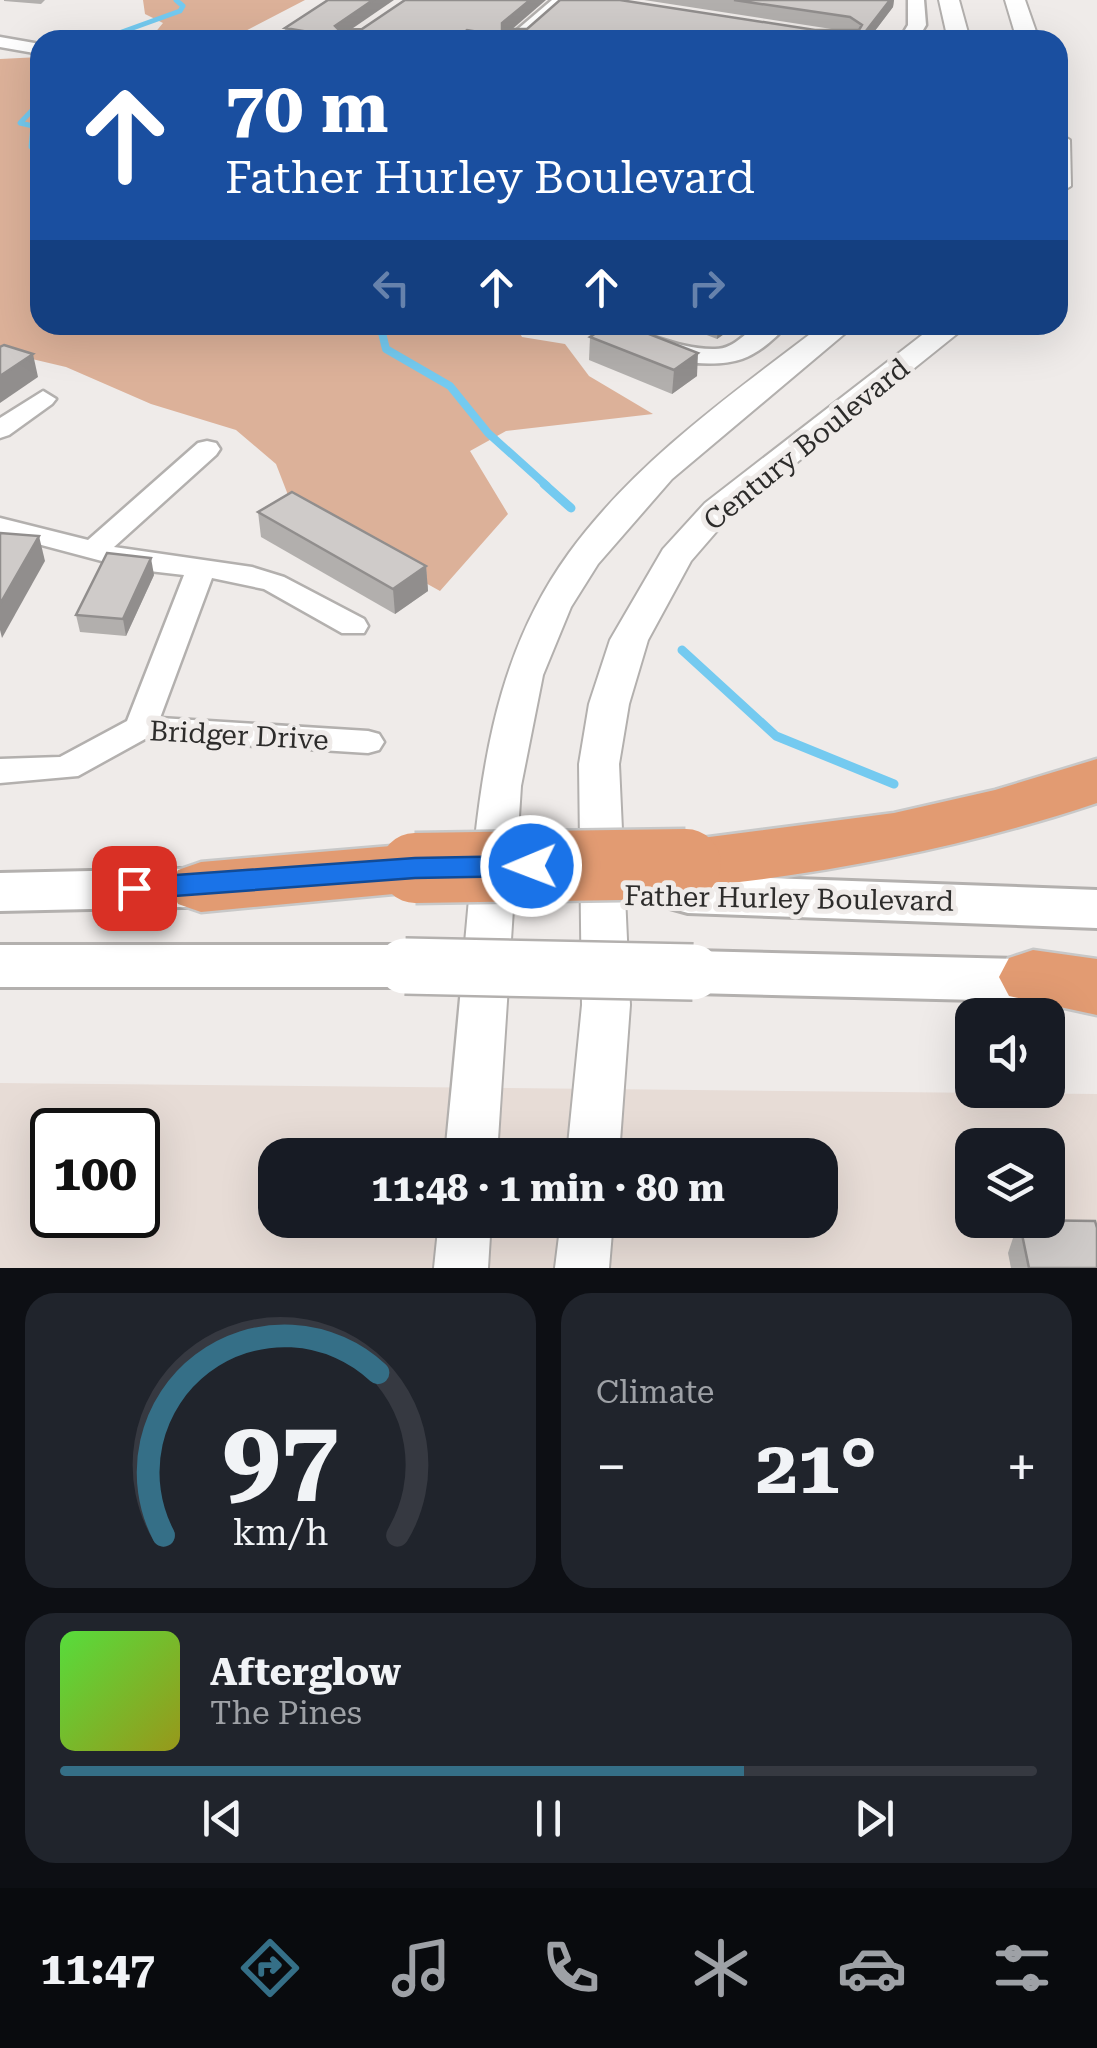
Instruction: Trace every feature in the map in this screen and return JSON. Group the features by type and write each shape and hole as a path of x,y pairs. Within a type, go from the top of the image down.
{"highway":[{"path":"201,886 687,879 794,854 893,839 1014,809 1097,780"}],"main road":[{"name":"Father Hurley Boulevard","path":"687,879 1097,908"},
{"path":"0,892 201,886"},
{"path":"0,966 405,966 1076,982"}],"street":[{"path":"526,30 562,0"},
{"path":"914,30 916,0"},
{"path":"949,0 956,30"},
{"path":"1015,0 1025,30"},
{"path":"0,42 30,45"},
{"path":"634,335 673,352 719,357 737,353 761,335"},
{"path":"472,1138 500,786 508,734 529,659 551,611 599,536 654,480 828,335"},
{"name":"Century Boulevard","path":"595,1138 606,1005 599,764 609,704 629,640 676,557 717,510 940,335"},
{"path":"0,430 43,399"},
{"path":"93,550 207,450"},
{"path":"0,526 132,560 242,572 274,583 354,626"},
{"path":"140,728 201,568"},
{"name":"Bridger Drive","path":"0,770 66,768 140,728 368,742"},
{"path":"461,1268 464,1238"},
{"path":"582,1268 585,1238"}],"shaded area":[{"path":"143,0 305,0 247,30 157,30 163,23 145,14"},
{"path":"30,58 30,335 521,335 565,344 589,376 653,414 506,431 470,451 508,514 440,591 316,522 288,495 276,464 236,430 151,404 66,367 15,355 0,347 0,59"},
{"path":"0,1083 955,1093 955,1108 1065,1108 1065,1094 1097,1094 1097,1268 0,1268"}],"building":[{"path":"328,0 373,0 335,26 339,30 285,28"},
{"path":"405,0 530,0 502,23 502,29 527,29 560,0 620,0 815,30 339,30 362,29"},
{"path":"734,0 890,0 867,30 859,30 862,25 850,17"},
{"path":"652,335 698,353 674,370 590,337"},
{"path":"0,347 33,354 0,376"},
{"path":"292,492 426,566 393,589 258,512"},
{"path":"0,533 39,536 0,604"},
{"path":"107,553 151,558 123,619 76,615"},
{"path":"1065,1221 1095,1221 1097,1268 1029,1268 1023,1238 1065,1238"}],"waterway":[{"path":"127,30 180,11 183,6 176,0"},
{"path":"30,112 20,123 30,125"},
{"path":"382,335 386,349 450,386 488,433 547,486"},
{"path":"544,484 571,508"},
{"path":"682,650 776,736 894,784"}],"route":[{"path":"134,888 415,868 531,866"}]}
